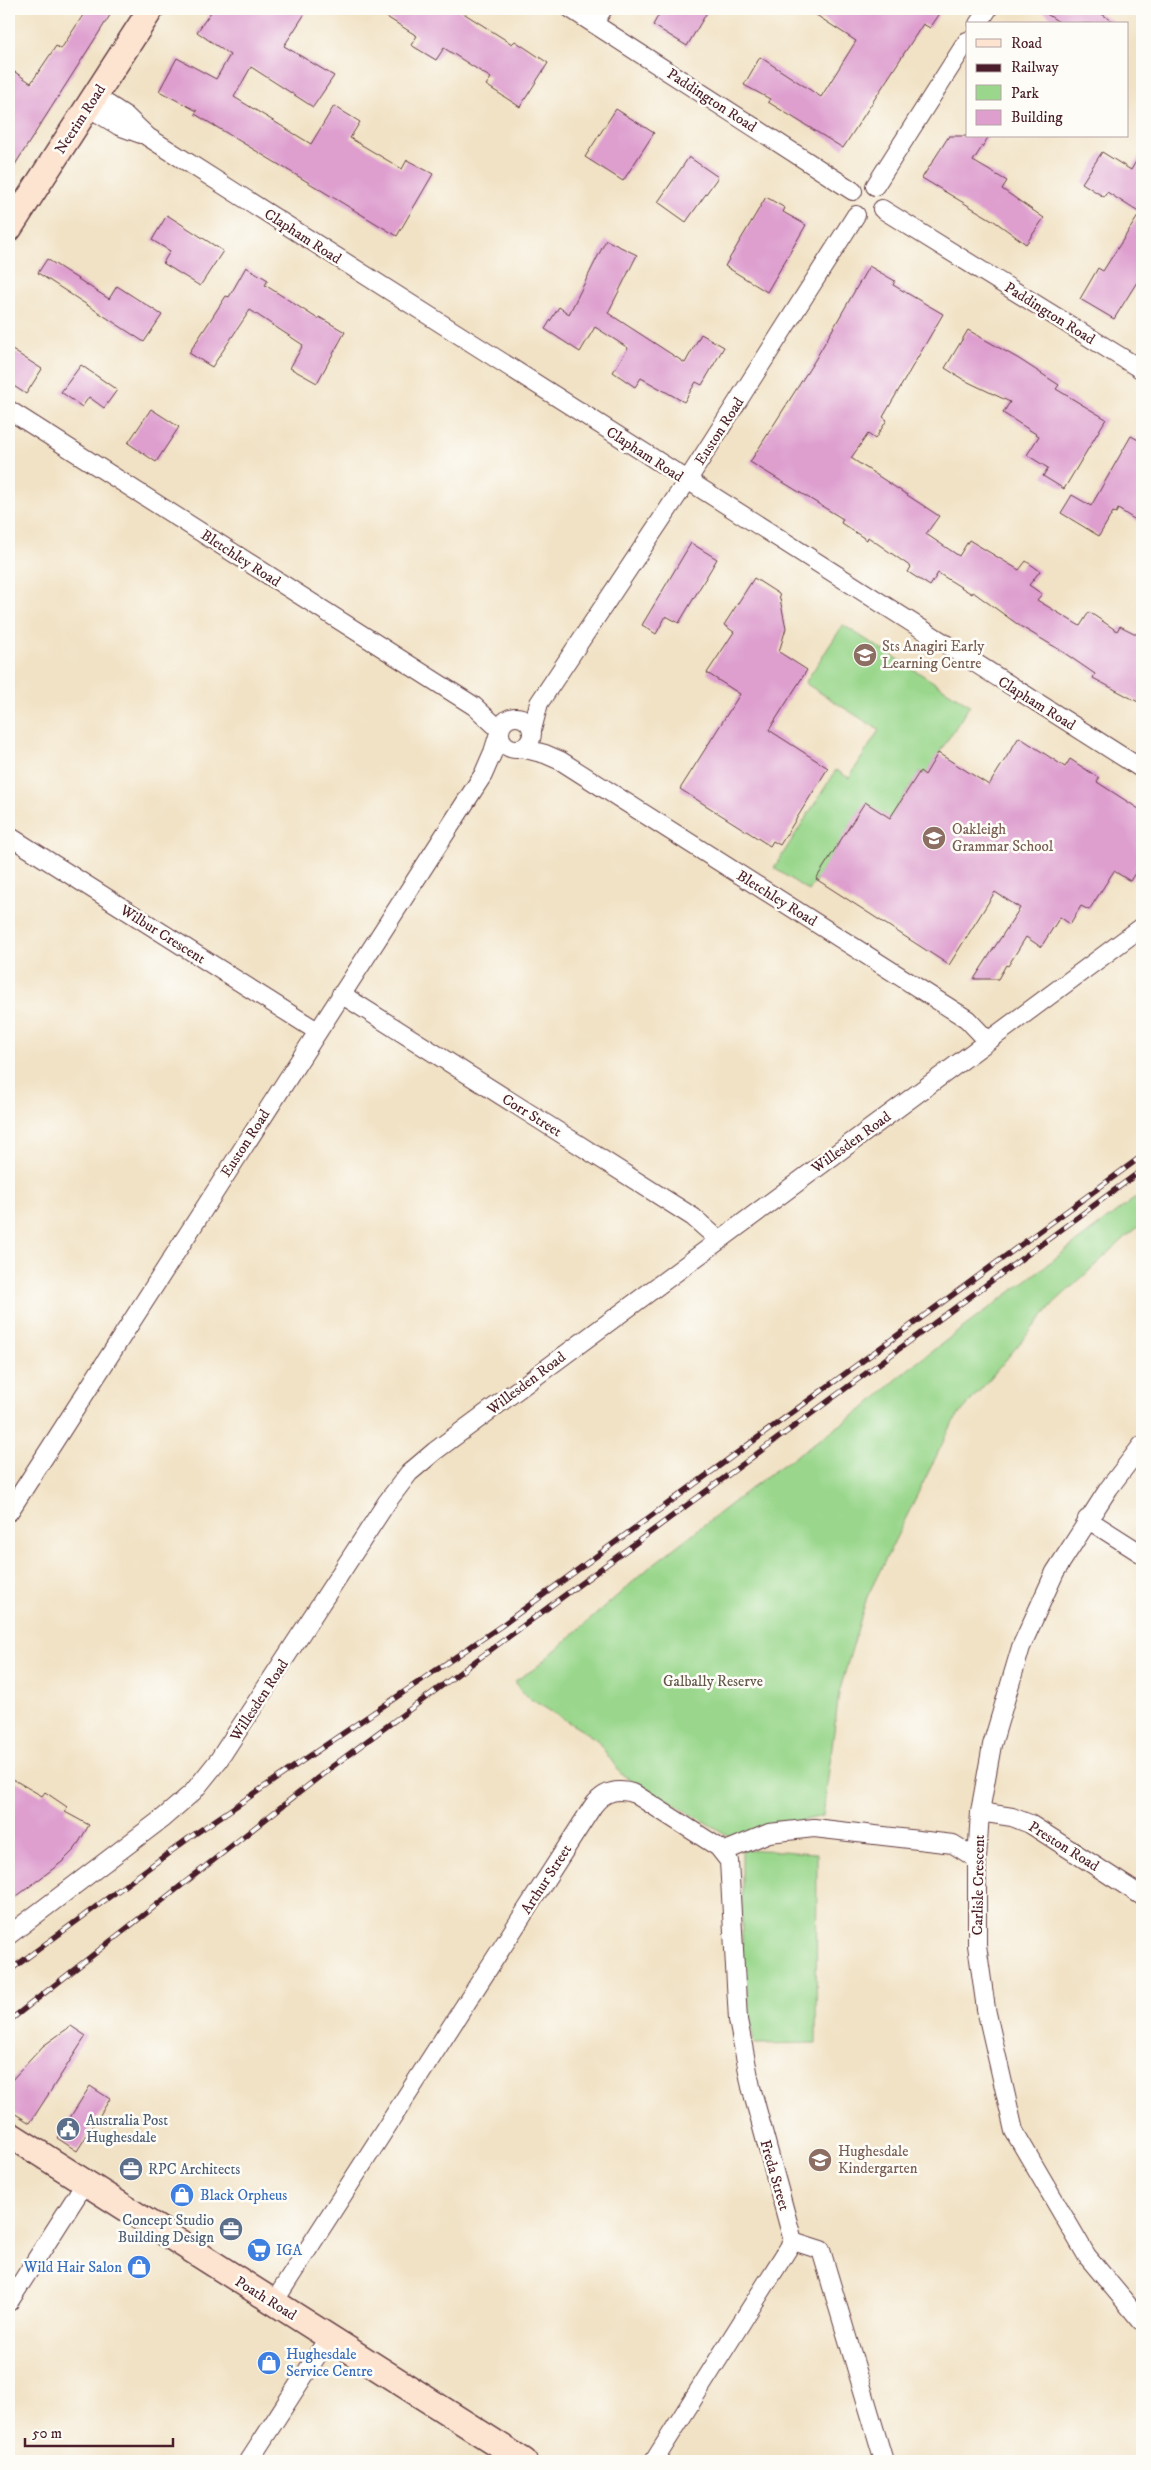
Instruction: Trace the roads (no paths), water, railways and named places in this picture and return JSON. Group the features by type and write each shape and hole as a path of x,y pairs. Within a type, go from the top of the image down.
{"street":[{"name":"Neerim Road","path":"9,229 151,9"},
{"name":"Paddington Road","path":"571,9 598,16 852,191"},
{"path":"979,22 988,9"},
{"path":"875,186 966,43"},
{"name":"Clapham Road","path":"91,101 126,116 148,137 1142,769"},
{"path":"865,184 875,186 883,199 882,209 873,217 862,218 856,215 850,206 852,191 865,184"},
{"name":"Paddington Road","path":"882,209 1142,370"},
{"name":"Euston Road","path":"9,1512 483,775 495,761 526,740 539,704 545,694 687,481 856,215"},
{"name":"Bletchley Road","path":"9,410 505,724"},
{"name":"Euston Road","path":"483,775 505,724 529,710 545,694"},
{"path":"524,718 526,740 505,746 505,724 524,718"},
{"name":"Bletchley Road","path":"526,740 541,747 560,761 967,1019 988,1041"},
{"name":"Wilbur Crescent","path":"9,836 317,1031"},
{"name":"Willesden Road","path":"9,1935 163,1818 193,1792 218,1761 387,1502 409,1473 435,1451 1142,927"},
{"name":"Corr Street","path":"341,994 688,1213 719,1240"},
{"name":"Carlisle Crescent","path":"1142,1446 1088,1519 1055,1572 1021,1647 992,1745 980,1812 977,1859 977,1945 986,2009 1014,2131 1087,2256 1142,2322"},
{"path":"1088,1519 1142,1554"},
{"name":"Arthur Street","path":"274,2302 598,1799 617,1790 635,1794 723,1852"},
{"name":"Preston Road","path":"980,1812 1012,1817 1030,1824 1142,1896"},
{"path":"723,1852 769,1833 814,1828 953,1844 977,1859"},
{"name":"Freda Street","path":"723,1852 729,1861 730,1870 734,1984 738,2020 751,2087 793,2241"},
{"name":"Poath Road","path":"9,2134 524,2461"},
{"path":"9,2302 85,2183"},
{"path":"654,2461 793,2241 820,2250 884,2461"},
{"path":"249,2461 329,2338"}],"railway":[{"path":"9,1971 189,1838 501,1626 1142,1156"},
{"path":"9,2021 333,1766 1142,1170"}],"place":[{"name":"Sts Anagiri Early Learning Centre","path":"865,655"},
{"name":"Oakleigh Grammar School","path":"934,838"},
{"name":"Australia Post Hughesdale","path":"68,2129"},
{"name":"Hughesdale Kindergarten","path":"820,2160"},
{"name":"RPC Architects","path":"131,2169"},
{"name":"Black Orpheus","path":"182,2195"},
{"name":"Concept Studio Building Design","path":"231,2229"},
{"name":"IGA","path":"259,2250"},
{"name":"Wild Hair Salon","path":"139,2267"},
{"name":"Hughesdale Service Centre","path":"269,2363"}],"park label":[{"name":"Galbally Reserve","path":"713,1681"}]}
